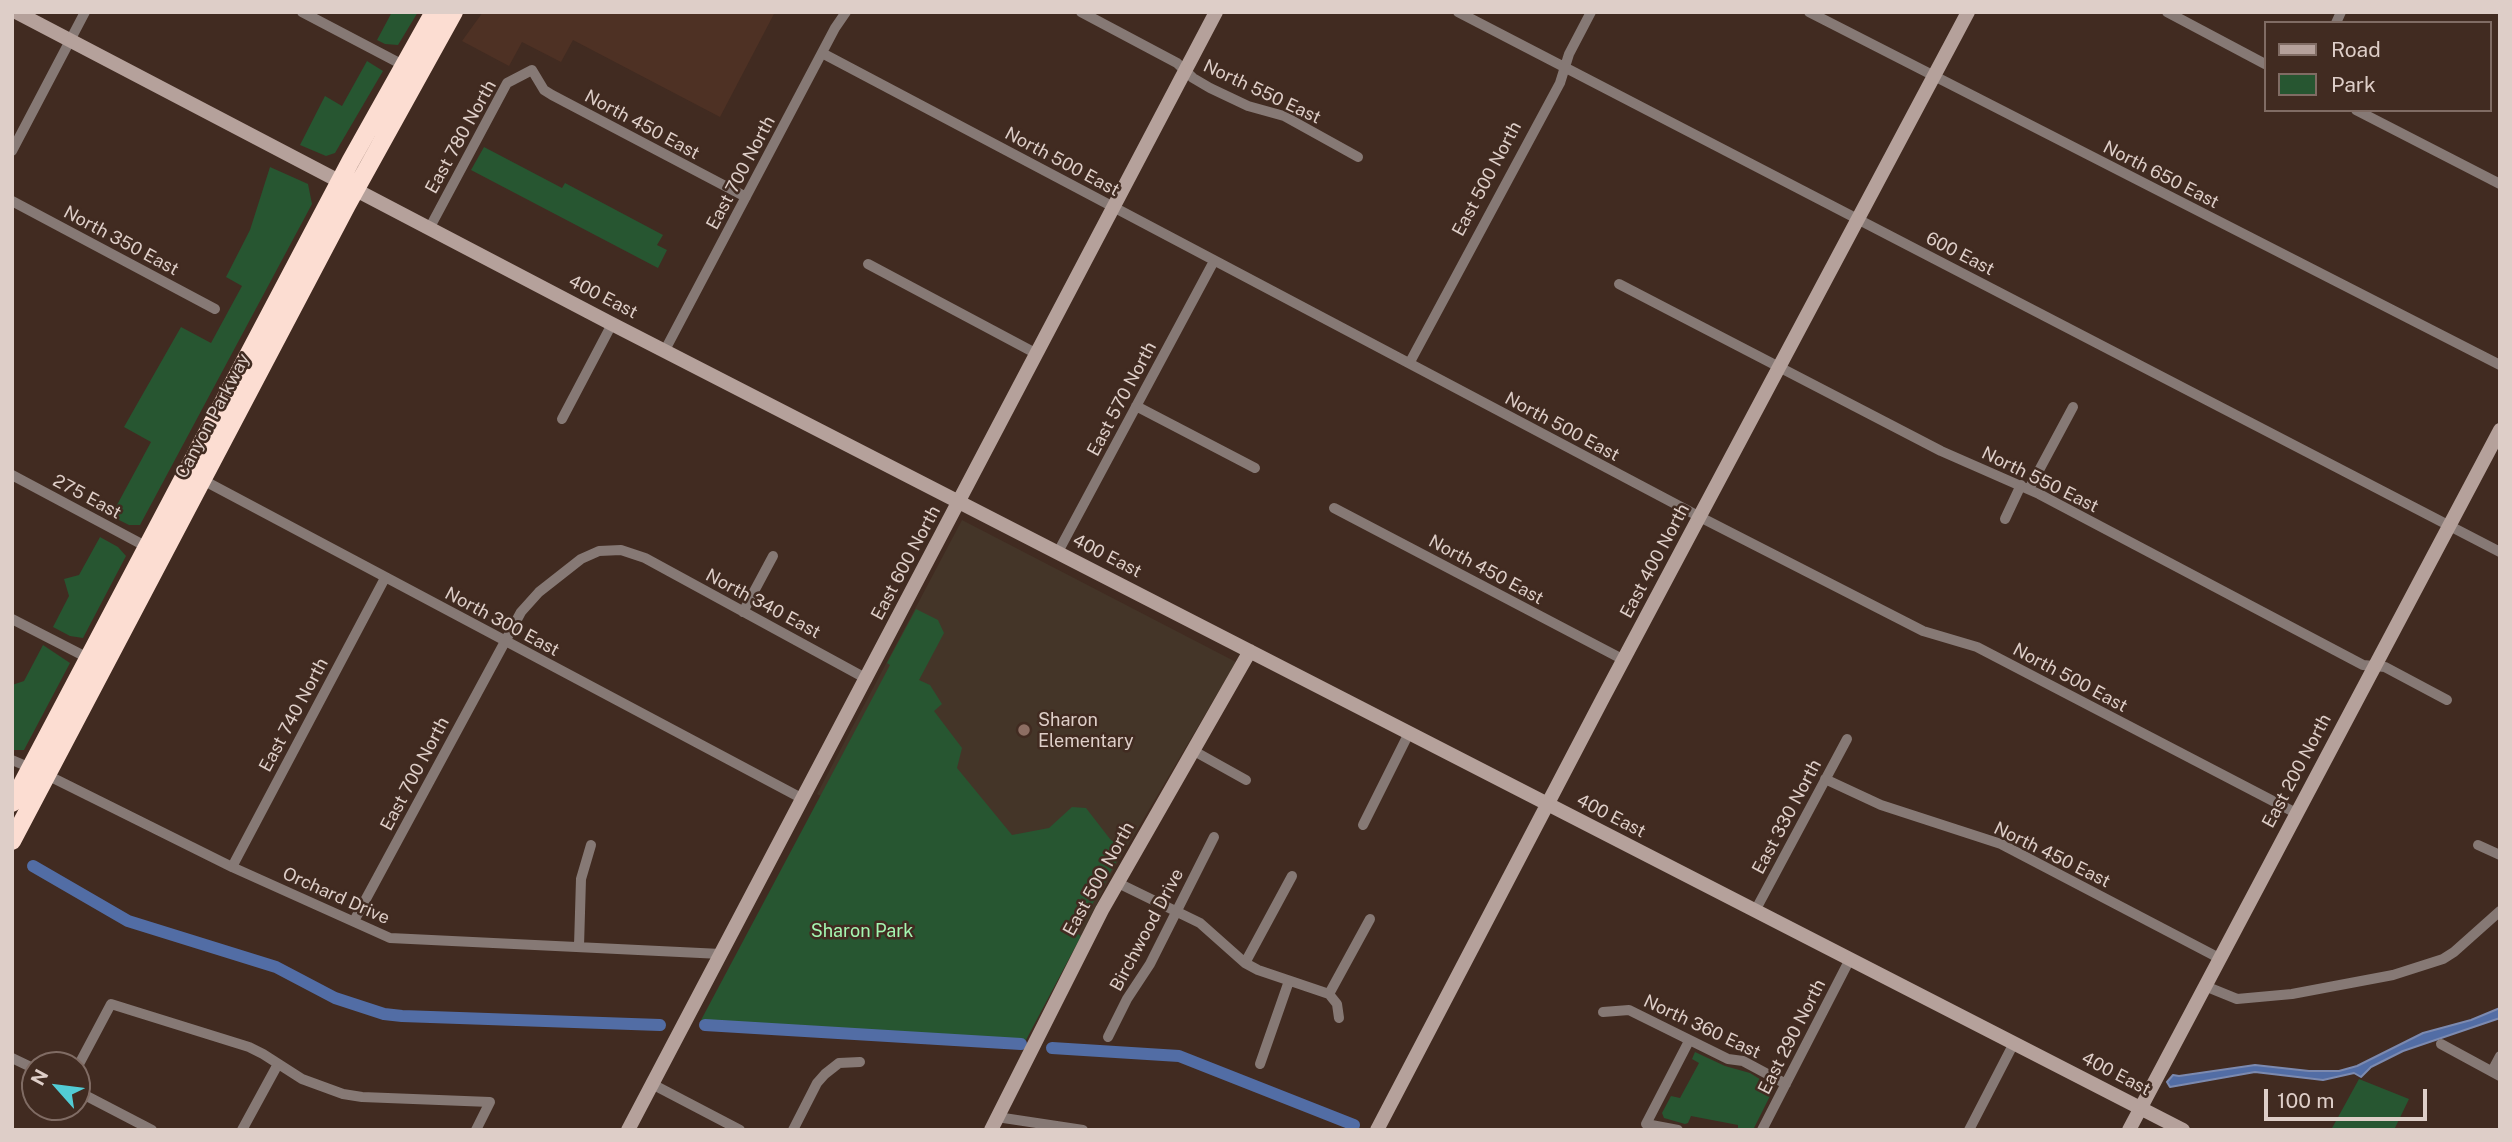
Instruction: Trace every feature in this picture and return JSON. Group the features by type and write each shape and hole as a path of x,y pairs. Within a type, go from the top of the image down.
{"highway":[{"name":"Canyon Parkway","path":"12,803 39,771 347,187 403,65 434,12"},
{"name":"Canyon Parkway","path":"347,187 454,12"},
{"name":"Canyon Parkway","path":"12,841 39,771 89,658 147,547 195,475"}],"street":[{"name":"400 East","path":"16,12 611,324 2183,1130"},
{"path":"12,150 85,12"},
{"path":"302,12 403,65"},
{"name":"East 700 North","path":"665,350 846,12"},
{"name":"North 550 East","path":"1081,12 1177,63 1192,78 1231,99 1284,116 1358,158"},
{"name":"East 600 North","path":"628,1130 1216,12"},
{"name":"600 East","path":"1458,12 2500,552"},
{"name":"East 500 North","path":"1410,362 1560,83 1569,54 1591,12"},
{"name":"North 650 East","path":"1809,12 2500,365"},
{"name":"East 400 North","path":"1377,1130 1968,12"},
{"path":"2166,12 2264,63"},
{"name":"North 500 East","path":"822,53 1700,517 1923,631 1977,647 2296,813"},
{"name":"North 450 East","path":"531,70 544,90 552,96 746,197"},
{"name":"East 780 North","path":"429,229 507,83 531,70"},
{"path":"2360,112 2500,184"},
{"name":"North 350 East","path":"12,201 215,309"},
{"name":"East 570 North","path":"1058,552 1213,261"},
{"path":"869,264 1037,354"},
{"name":"North 550 East","path":"1619,284 1941,450 2025,487 2363,665 2385,667 2447,700"},
{"path":"562,419 611,324"},
{"path":"1136,406 1255,468"},
{"path":"2005,519 2073,407"},
{"name":"East 200 North","path":"2129,1130 2500,430"},
{"name":"275 East","path":"12,475 147,547"},
{"name":"North 300 East","path":"195,475 803,799"},
{"name":"North 450 East","path":"1334,508 1624,660"},
{"name":"North 340 East","path":"504,642 521,612 539,592 581,559 599,551 621,550 645,558 867,678"},
{"path":"743,611 773,555"},
{"name":"East 740 North","path":"232,867 385,578"},
{"path":"12,619 89,658"},
{"name":"East 700 North","path":"354,921 504,642"},
{"name":"East 500 North","path":"994,1124 1082,949 1250,651"},
{"path":"1363,824 1409,733"},
{"name":"East 330 North","path":"1755,911 1847,739"},
{"path":"1194,751 1246,780"},
{"name":"Orchard Drive","path":"12,760 232,867 376,933 404,940 721,954"},
{"name":"North 450 East","path":"1825,779 1881,804 2001,844 2219,958"},
{"name":"Birchwood Drive","path":"1108,1037 1127,999 1150,964 1214,838"},
{"path":"579,946 581,878 591,845"},
{"path":"2478,845 2500,855"},
{"path":"1245,963 1292,876"},
{"path":"1118,883 1209,928 1245,963 1258,970 1329,994 1337,1004 1339,1018"},
{"path":"2205,986 2237,999 2292,994 2394,974 2443,959 2500,911"},
{"path":"1329,994 1370,919"},
{"name":"East 290 North","path":"1762,1130 1850,960"},
{"path":"1260,1064 1289,981"},
{"path":"86,1051 111,1004 248,1047 302,1079 343,1094 490,1102 475,1130"},
{"name":"North 360 East","path":"1603,1012 1629,1010 1728,1059 1743,1061 1786,1084"},
{"path":"1678,1130 1646,1124 1689,1041"},
{"path":"1969,1130 2014,1043"},
{"path":"2441,1044 2496,1073 2500,1056"},
{"path":"793,1130 817,1083 825,1074 839,1063 860,1062"},
{"path":"243,1130 278,1064"},
{"path":"652,1084 740,1130"},
{"path":"91,1098 152,1130"},
{"path":"994,1124 1083,1130"}],"shaded area":[{"path":"483,12 775,12 720,117 573,40 561,62 522,42 509,66 462,41"},
{"name":"Sharon Elementary","path":"962,520 1236,662 1114,869 1081,936 817,794"}],"green space":[{"path":"392,12 418,12 398,45 377,40"},
{"path":"367,61 383,71 335,153 326,156 300,145 325,96 342,106"},
{"path":"484,147 562,188 565,183 663,235 657,245 667,250 658,268 471,170"},
{"path":"270,167 308,184 312,204 140,525 129,525 111,516 151,442 124,427 181,327 211,343 242,286 226,277 250,230"},
{"path":"100,537 118,547 126,556 83,638 70,636 53,627 69,596 64,579 79,575"},
{"name":"Sharon Park","path":"916,609 938,620 944,633 919,680 930,685 942,704 934,711 962,748 957,768 1012,835 1049,828 1072,807 1086,808 1110,839 1123,850 1076,933 1081,936 1026,1040 700,1022 890,665 887,663"},
{"path":"43,645 70,663 24,750 12,750 12,685 24,681"},
{"path":"1695,1052 1725,1066 1750,1073 1771,1086 1771,1094 1753,1130 1738,1130 1738,1125 1691,1116 1685,1124 1664,1118 1662,1113 1671,1096 1680,1098 1699,1063 1692,1059"},
{"path":"2359,1079 2409,1099 2394,1130 2331,1130"}],"water":[{"path":"2500,1008 2500,1018 2403,1051 2371,1067 2361,1077 2354,1073 2323,1080 2255,1072 2170,1087 2167,1082 2173,1075 2255,1065 2309,1071 2339,1071 2357,1066 2423,1033 2471,1020"}],"waterway":[{"path":"33,866 128,921 276,967 335,998 384,1014 660,1025"},
{"path":"705,1025 1021,1044"},
{"path":"1052,1048 1179,1056 1354,1125"}],"place":[{"name":"Sharon Elementary","path":"1024,730"}]}
